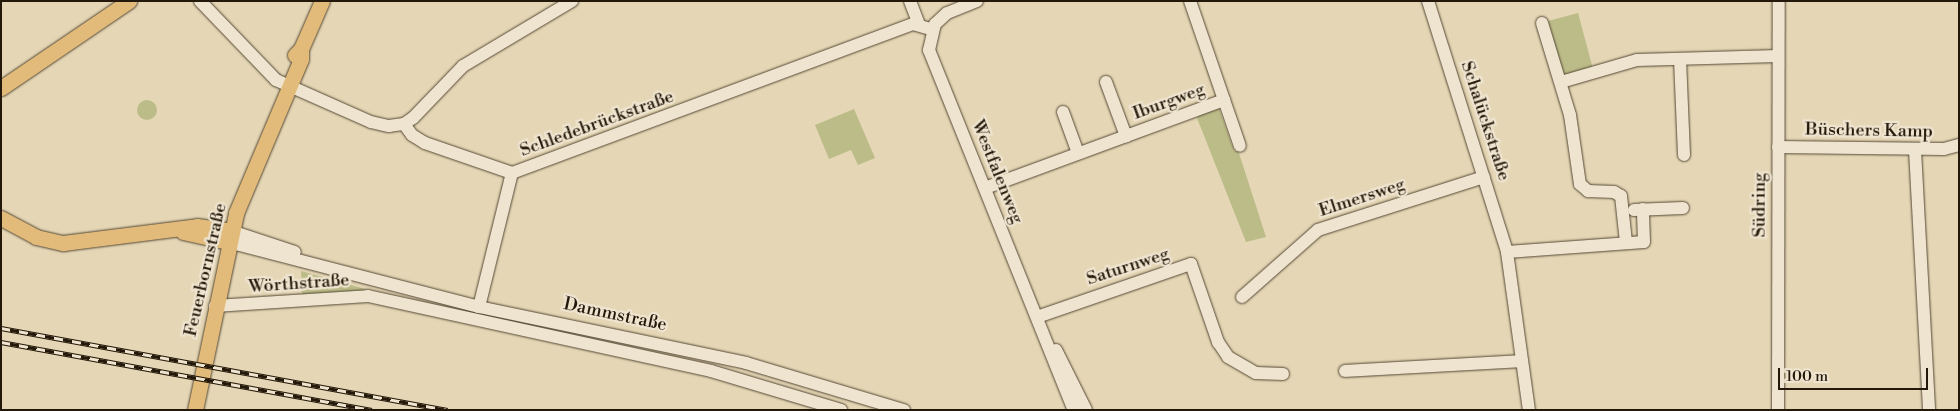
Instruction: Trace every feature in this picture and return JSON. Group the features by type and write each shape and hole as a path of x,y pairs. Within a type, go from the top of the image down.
{"main road":[{"path":"1,88 129,1"},
{"name":"Feuerbornstraße","path":"195,410 230,237 277,114 294,56 302,48 322,1"},
{"name":"Dammstraße","path":"1,218 36,237 63,243 173,230 230,237"}],"street":[{"path":"200,1 276,80 379,125 404,124 464,66 572,1"},
{"path":"910,1 919,24 931,29 947,13 977,1"},
{"path":"1190,1 1240,146"},
{"name":"Schalückstraße","path":"1428,1 1507,252 1529,410"},
{"name":"Südring","path":"1778,410 1779,1"},
{"path":"1542,23 1561,82 1580,184 1588,191 1618,193 1623,200 1626,242"},
{"name":"Schledebrückstraße","path":"404,124 412,135 425,144 512,173 919,24"},
{"name":"Westfalenweg","path":"931,29 929,50 1074,410"},
{"path":"1561,82 1637,60 1778,56"},
{"path":"1680,59 1684,154"},
{"name":"Iburgweg","path":"1106,82 1126,136"},
{"name":"Iburgweg","path":"985,188 1224,100"},
{"path":"1062,112 1078,154"},
{"name":"Büschers Kamp","path":"1778,147 1915,150 1944,149 1959,145"},
{"path":"1915,150 1929,410"},
{"path":"479,307 513,180 512,173"},
{"name":"Elmersweg","path":"1242,297 1318,230 1484,177"},
{"path":"1624,210 1683,208"},
{"path":"1507,252 1644,242 1643,209"},
{"name":"Dammstraße","path":"230,237 372,279 479,307 746,363 890,408 904,410"},
{"name":"Saturnweg","path":"1039,322 1192,264 1218,342 1228,357 1256,373 1283,374"},
{"name":"Wörthstraße","path":"215,306 368,296 372,279"},
{"name":"Dammstraße","path":"368,296 711,371 841,410"},
{"name":"Westfalenweg","path":"1039,322 1068,368 1086,410"},
{"path":"1345,371 1522,361"}],"green space":[{"path":"1578,13 1592,67 1561,76 1546,22"},
{"path":"147,100 154,103 157,110 154,117 147,120 140,117 137,110 140,103"},
{"path":"1218,106 1234,151 1238,150 1266,237 1246,242 1197,118 1200,113"},
{"path":"854,109 875,158 858,165 851,150 829,159 815,125"},
{"path":"301,271 365,289 361,294 302,297"}],"railway":[{"path":"1,328 448,410"},
{"path":"1,342 372,410"}]}
